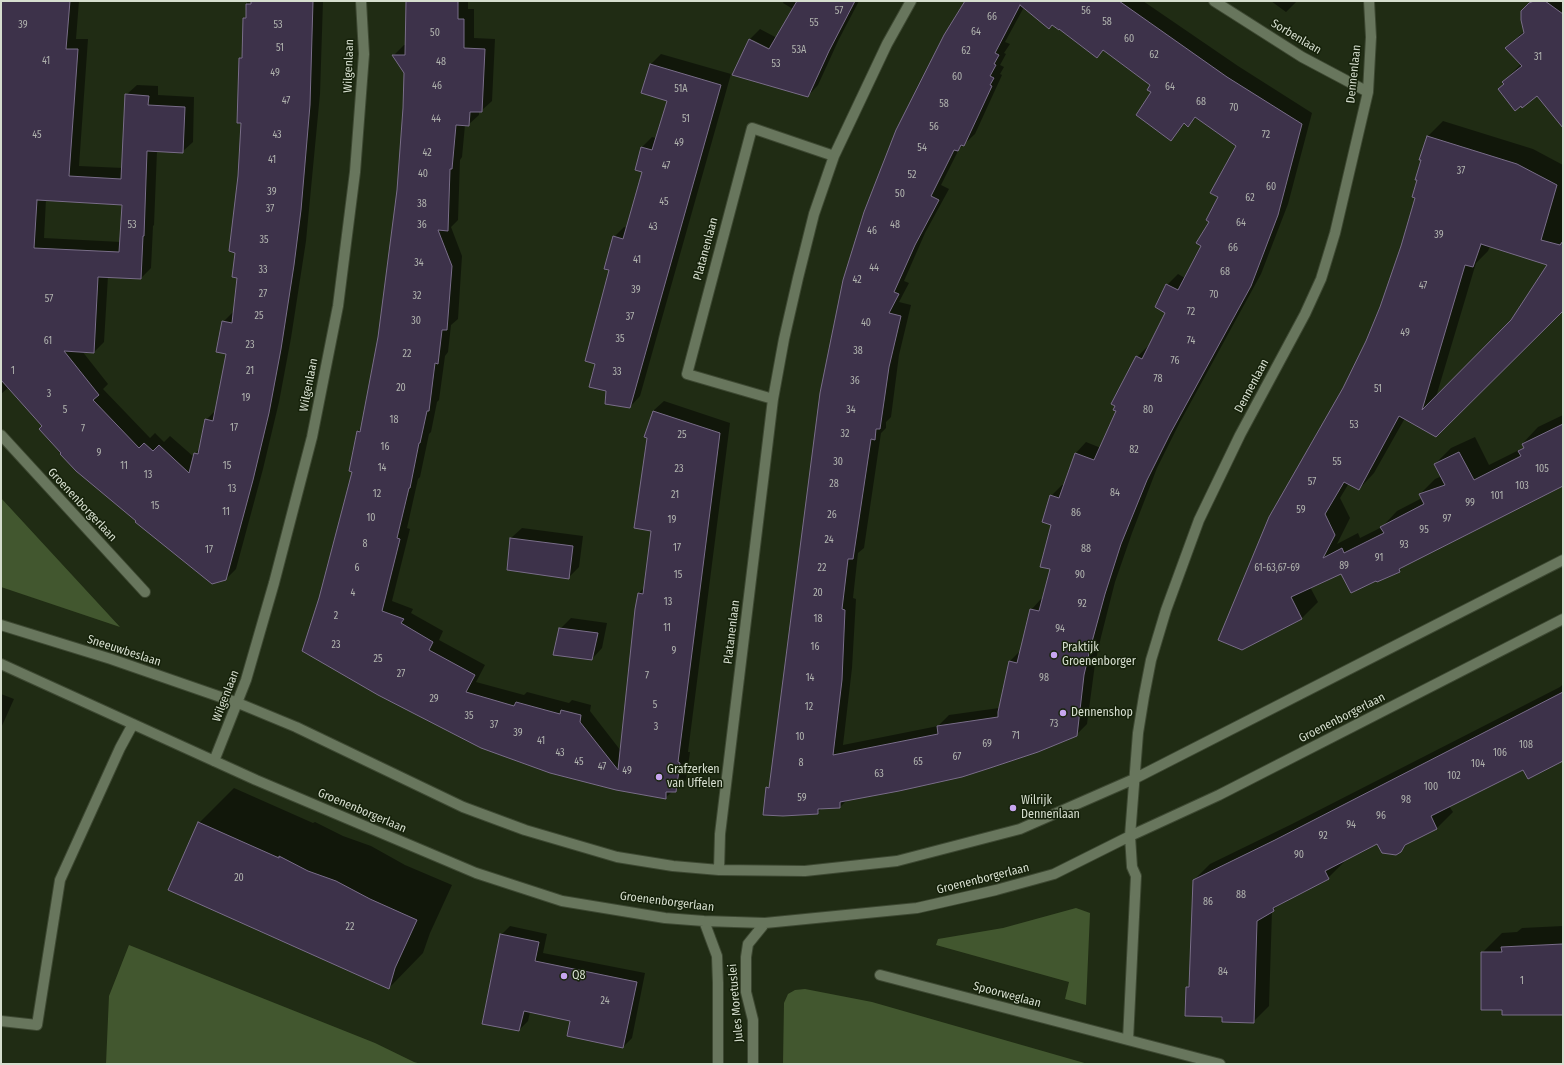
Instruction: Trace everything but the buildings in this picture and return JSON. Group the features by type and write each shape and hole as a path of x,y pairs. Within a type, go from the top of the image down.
{"street":[{"name":"Wilgenlaan","path":"214,761 238,703 251,665 312,437 338,306 356,157 364,54 361,1"},
{"name":"Platanenlaan","path":"719,870 720,834 773,399 784,339 814,214 834,156 888,44 911,1"},
{"name":"Sorbenlaan","path":"1214,1 1302,57 1368,92"},
{"name":"Dennenlaan","path":"1134,779 1138,733 1151,660 1166,610 1199,520 1240,435 1305,314 1321,279 1335,233 1368,92 1371,37 1369,1"},
{"name":"Platanenlaan","path":"773,399 687,374 752,128 834,156"},
{"name":"Groenenborgerlaan","path":"1,435 145,592"},
{"path":"238,703 296,726 463,807 525,830 617,857 673,866 719,870 805,870 897,860 1020,829 1134,779 1563,560"},
{"name":"Groenenborgerlaan","path":"214,761 490,878 562,901 666,918 765,923 917,908 996,890 1054,874 1130,836 1219,795 1563,619"},
{"name":"Sneeuwbeslaan","path":"1,625 238,703"},
{"path":"1,664 214,761"},
{"path":"1,1021 38,1026 60,880 120,748 133,724"},
{"path":"1128,1040 1136,876 1132,867 1130,836 1134,779"},
{"name":"Jules Moretuslei","path":"704,921 717,956 718,1064"},
{"name":"Jules Moretuslei","path":"753,1064 753,1020 746,992 746,956 748,944 765,923"},
{"name":"Spoorweglaan","path":"880,975 1220,1064"}],"green space":[{"path":"1,498 120,627 1,587"},
{"path":"1076,908 1090,913 1086,1005 1065,999 1069,982 936,945 938,939 1003,928"},
{"path":"129,945 375,1043 421,1064 106,1064 109,996"},
{"path":"805,989 872,1002 1088,1064 783,1064 784,1003 788,994 795,990"}],"place":[{"name":"Praktijk Groenenborger","path":"1054,655"},
{"name":"Dennenshop","path":"1063,713"},
{"name":"Grafzerken van Uffelen","path":"659,777"},
{"name":"Wilrijk Dennenlaan","path":"1013,808"},
{"name":"Q8","path":"564,976"}]}
